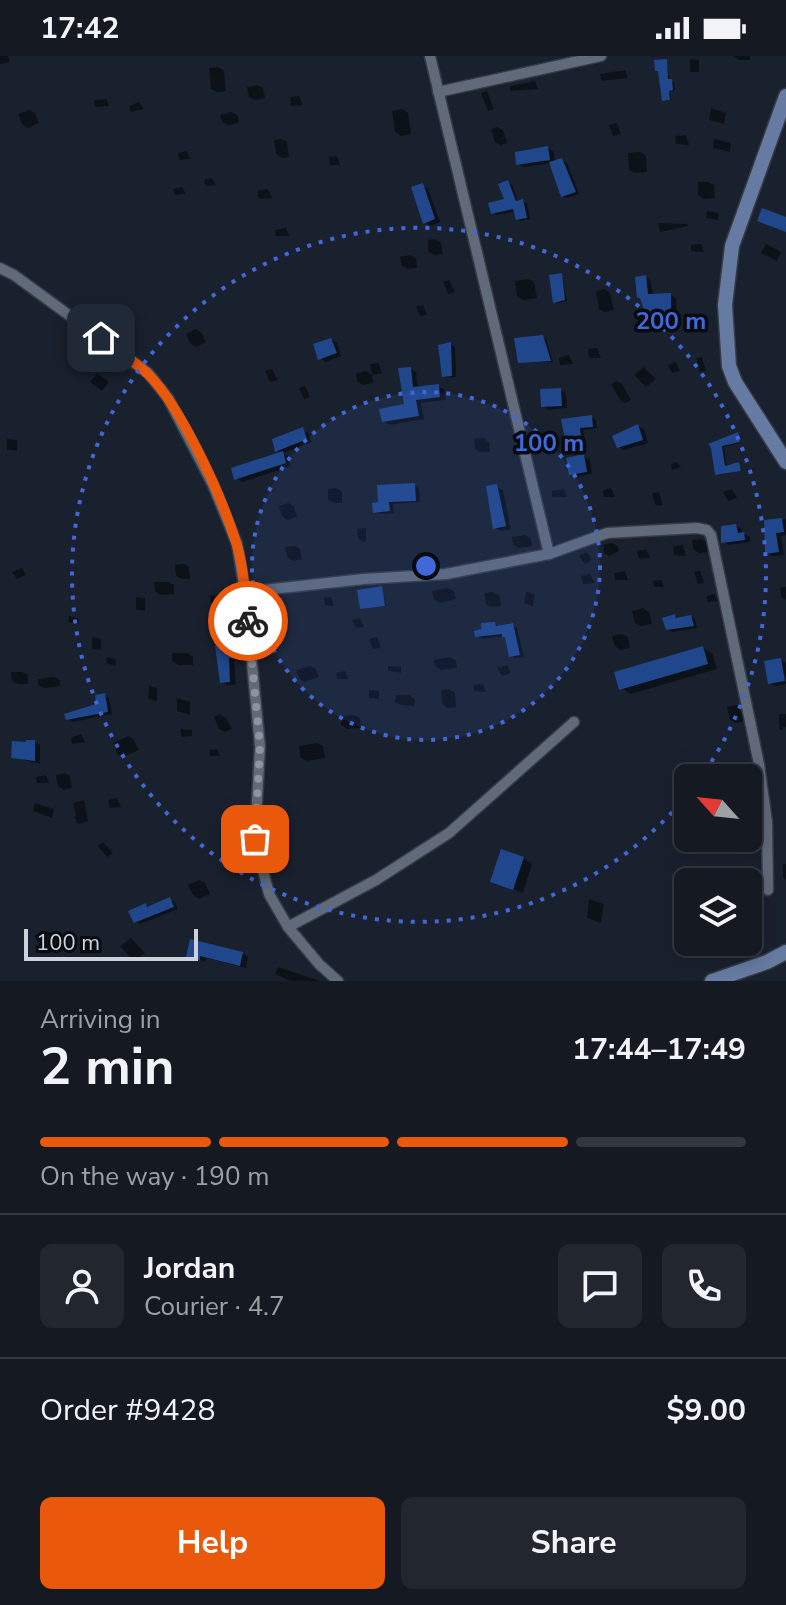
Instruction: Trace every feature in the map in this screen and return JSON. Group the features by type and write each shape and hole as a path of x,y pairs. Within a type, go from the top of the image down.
{"main road":[{"path":"786,96 732,246 725,305 729,366 735,382 786,462"},
{"path":"712,981 786,952"}],"street":[{"path":"430,56 549,554"},
{"path":"438,92 601,56"},
{"path":"0,268 148,373 168,398 213,485 237,544 245,592 260,746 255,839 269,894 288,927 338,981"},
{"path":"245,592 446,574 549,554 607,533 703,528 711,535 759,764 767,822 768,890"},
{"path":"288,927 376,880 449,833 574,722"}],"building":[{"path":"667,59 668,79 672,79 673,90 669,91 670,100 662,101 654,60"},
{"path":"548,146 550,160 516,165 515,152"},
{"path":"562,158 576,192 561,197 549,162"},
{"path":"508,180 516,201 523,199 527,218 516,220 513,209 491,214 488,203 504,199 498,184"},
{"path":"423,183 435,219 423,224 411,187"},
{"path":"762,208 786,217 786,232 757,221"},
{"path":"562,273 565,300 553,303 549,275"},
{"path":"646,275 648,294 671,293 671,312 657,313 660,321 649,325 640,298 637,298 635,277"},
{"path":"543,335 551,361 518,363 514,338"},
{"path":"331,338 337,353 318,360 313,344"},
{"path":"451,342 452,376 442,377 438,345"},
{"path":"411,367 413,387 439,384 440,397 416,400 419,416 382,422 379,409 404,404 398,368"},
{"path":"561,388 562,406 541,407 540,389"},
{"path":"592,415 593,427 580,428 581,437 565,440 561,419"},
{"path":"638,424 643,440 617,448 612,436"},
{"path":"303,427 307,439 275,452 272,439"},
{"path":"738,432 740,442 722,446 725,466 739,462 741,471 715,475 708,444"},
{"path":"283,451 286,463 234,480 231,468"},
{"path":"584,454 587,472 569,475 566,458"},
{"path":"415,483 416,501 389,502 390,511 373,513 372,503 378,502 377,485"},
{"path":"497,484 506,526 493,529 486,486"},
{"path":"782,518 784,532 776,533 779,552 765,554 764,520"},
{"path":"736,524 738,533 744,532 745,540 721,543 721,526"},
{"path":"382,586 385,606 360,609 357,590"},
{"path":"675,614 676,618 691,615 694,626 666,630 662,618"},
{"path":"495,622 496,626 513,623 520,655 509,657 502,634 475,637 474,631 481,629 481,623"},
{"path":"242,643 243,657 229,658 230,682 220,683 215,645"},
{"path":"703,646 708,664 619,690 614,672"},
{"path":"781,658 785,681 768,684 764,661"},
{"path":"105,693 108,712 66,720 64,714 96,704 95,695"},
{"path":"35,740 35,761 11,758 12,741"},
{"path":"501,849 524,857 513,890 490,882"},
{"path":"170,897 174,907 134,923 128,911"},
{"path":"190,939 243,952 240,966 200,956 200,960 186,957"}],"way so far":[{"path":"248,621 260,746 255,839"}],"route":[{"path":"101,338 148,373 183,423 237,544 248,621"}]}
